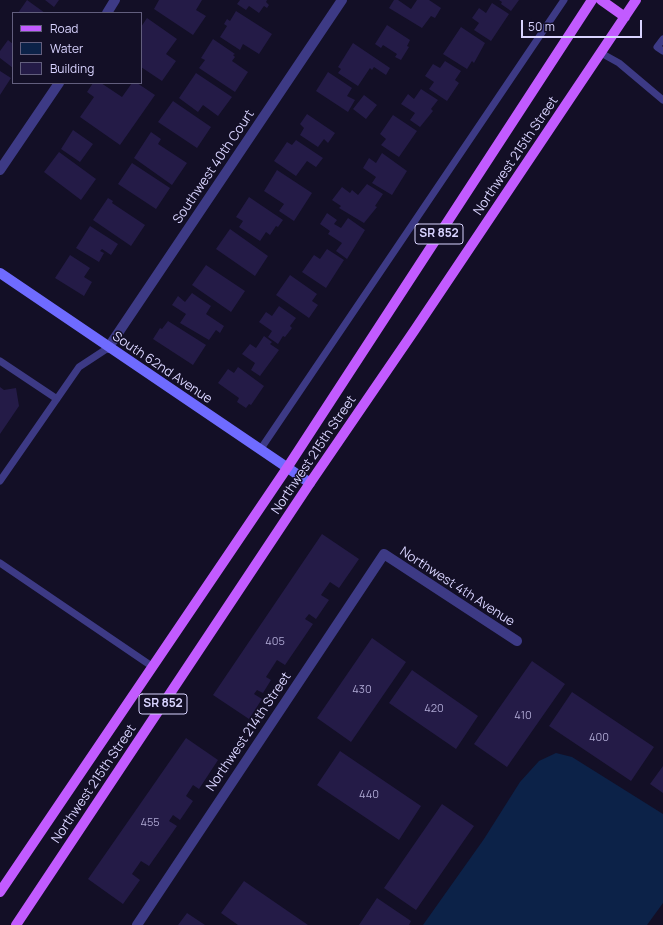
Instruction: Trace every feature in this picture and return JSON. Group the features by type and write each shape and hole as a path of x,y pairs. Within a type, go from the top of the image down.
{"main road":[{"name":"Northwest 215th Street","path":"0,892 287,468 592,0"},
{"path":"601,0 625,17"},
{"name":"Northwest 215th Street","path":"16,925 310,483 636,0"}],"street":[{"path":"108,12 115,0"},
{"name":"Southwest 40th Court","path":"108,348 342,0"},
{"path":"0,170 58,84"},
{"name":"South 62nd Avenue","path":"0,273 108,348 310,483"},
{"name":"Northwest 4th Avenue","path":"384,554 517,641"},
{"name":"Northwest 214th Street","path":"137,925 384,554"}],"lane":[{"path":"260,450 564,0"},
{"path":"663,39 657,47 663,51"},
{"path":"601,53 617,62 663,100"},
{"path":"0,481 79,367 108,348"},
{"path":"0,361 57,399"},
{"path":"0,563 152,667"}],"water":[{"path":"556,753 572,757 663,814 663,903 647,925 423,925 484,839 520,782 539,761"}],"building":[{"path":"27,0 44,12 19,12"},
{"path":"45,0 59,0 54,7"},
{"path":"159,0 202,0 196,10 206,16 193,35 154,9"},
{"path":"240,0 267,0 266,2 269,5 267,8 264,6 259,13 249,6 246,10 237,4"},
{"path":"394,0 398,0 411,9 417,0 429,0 441,8 435,18 431,16 422,28 389,8"},
{"path":"499,0 519,0 511,11 501,4 502,2"},
{"path":"492,3 509,14 491,41 474,30 479,23 472,18 479,8 486,13"},
{"path":"236,11 272,34 259,54 243,44 240,50 220,37 227,26 224,24 227,19 230,21"},
{"path":"147,18 177,39 166,54 176,61 162,81 142,68 142,26"},
{"path":"387,25 410,40 407,46 409,47 401,60 395,57 397,54 383,45 381,48 375,44"},
{"path":"461,27 485,43 474,63 472,61 467,69 443,54"},
{"path":"213,39 235,54 233,55 235,57 232,61 248,72 235,92 199,68 205,60 201,58"},
{"path":"8,40 12,43 12,67 0,58 0,51"},
{"path":"353,43 390,68 386,75 374,67 372,70 370,68 358,86 338,73 341,69 338,67"},
{"path":"445,61 461,71 455,80 459,83 447,101 429,89 434,82 425,76 433,64 440,68"},
{"path":"0,71 11,78 0,95"},
{"path":"328,72 352,88 347,96 355,100 348,112 316,91"},
{"path":"196,73 232,97 218,116 203,105 198,112 179,98"},
{"path":"92,84 102,84 122,97 131,84 138,84 155,95 120,145 80,117 94,97 87,92"},
{"path":"421,89 438,100 431,109 433,111 420,127 410,120 415,113 401,104 408,94 414,99"},
{"path":"364,95 377,105 366,119 353,109"},
{"path":"173,101 211,127 197,148 158,122"},
{"path":"307,114 335,133 328,143 324,139 318,147 300,135 304,128 300,124"},
{"path":"393,115 417,131 399,157 381,145 386,139 380,134"},
{"path":"73,130 93,144 80,162 61,149"},
{"path":"151,132 161,139 158,144 187,163 172,185 134,158"},
{"path":"296,140 323,158 316,167 307,161 296,176 274,161 287,142 292,145"},
{"path":"59,152 96,179 81,200 44,172"},
{"path":"382,153 407,171 392,195 372,183 376,177 363,168 369,158 376,163"},
{"path":"132,163 170,188 156,209 118,184"},
{"path":"277,170 312,193 294,221 279,211 284,204 264,191"},
{"path":"367,184 383,194 375,206 377,207 364,223 339,208 341,206 332,200 342,187 350,193 352,190 358,195"},
{"path":"249,197 283,220 278,227 276,226 270,235 266,232 260,241 239,227 243,221 236,217"},
{"path":"108,198 113,201 112,203 145,225 131,246 93,220"},
{"path":"327,213 337,220 334,224 341,228 348,218 365,230 347,259 336,251 342,243 328,234 330,231 320,224"},
{"path":"90,226 118,244 111,255 102,249 100,251 104,253 99,262 76,248"},
{"path":"230,229 268,256 255,276 216,249"},
{"path":"327,249 344,260 326,288 302,272 314,255 320,259"},
{"path":"70,255 90,268 84,277 92,282 84,296 55,278"},
{"path":"206,265 245,291 231,312 192,285"},
{"path":"290,275 317,294 312,301 318,305 309,318 276,295"},
{"path":"192,293 211,306 206,314 224,326 220,333 216,330 209,340 180,323 186,314 172,305 178,296 185,302"},
{"path":"279,306 296,318 290,326 292,328 285,337 283,336 278,344 268,337 272,331 259,322 266,312 272,316"},
{"path":"168,321 206,345 193,365 153,339 160,328 162,329"},
{"path":"264,336 272,342 270,344 279,350 260,376 251,370 255,363 242,354 250,344 256,348"},
{"path":"238,367 264,386 251,405 249,404 246,408 237,402 239,398 218,383 228,369 234,373"},
{"path":"0,387 4,390 16,388 19,406 0,434"},
{"path":"322,534 359,559 339,588 330,582 321,595 329,600 316,619 309,614 305,619 313,624 285,665 277,660 266,677 271,680 263,693 257,690 254,694 262,699 249,719 213,695"},
{"path":"372,638 406,662 351,742 317,718"},
{"path":"532,661 565,684 507,767 474,744"},
{"path":"412,670 478,716 456,749 389,703"},
{"path":"572,692 654,747 631,781 549,726"},
{"path":"186,738 218,760 199,789 193,785 186,796 193,801 180,820 173,815 169,821 177,826 149,866 141,861 132,874 140,880 123,904 88,879"},
{"path":"340,751 421,806 399,840 317,785"},
{"path":"663,766 663,793 650,784"},
{"path":"442,804 474,826 416,910 384,888"},
{"path":"244,881 308,925 238,925 221,913"},
{"path":"377,898 411,921 409,925 359,925"},
{"path":"187,913 205,925 178,925"}]}
